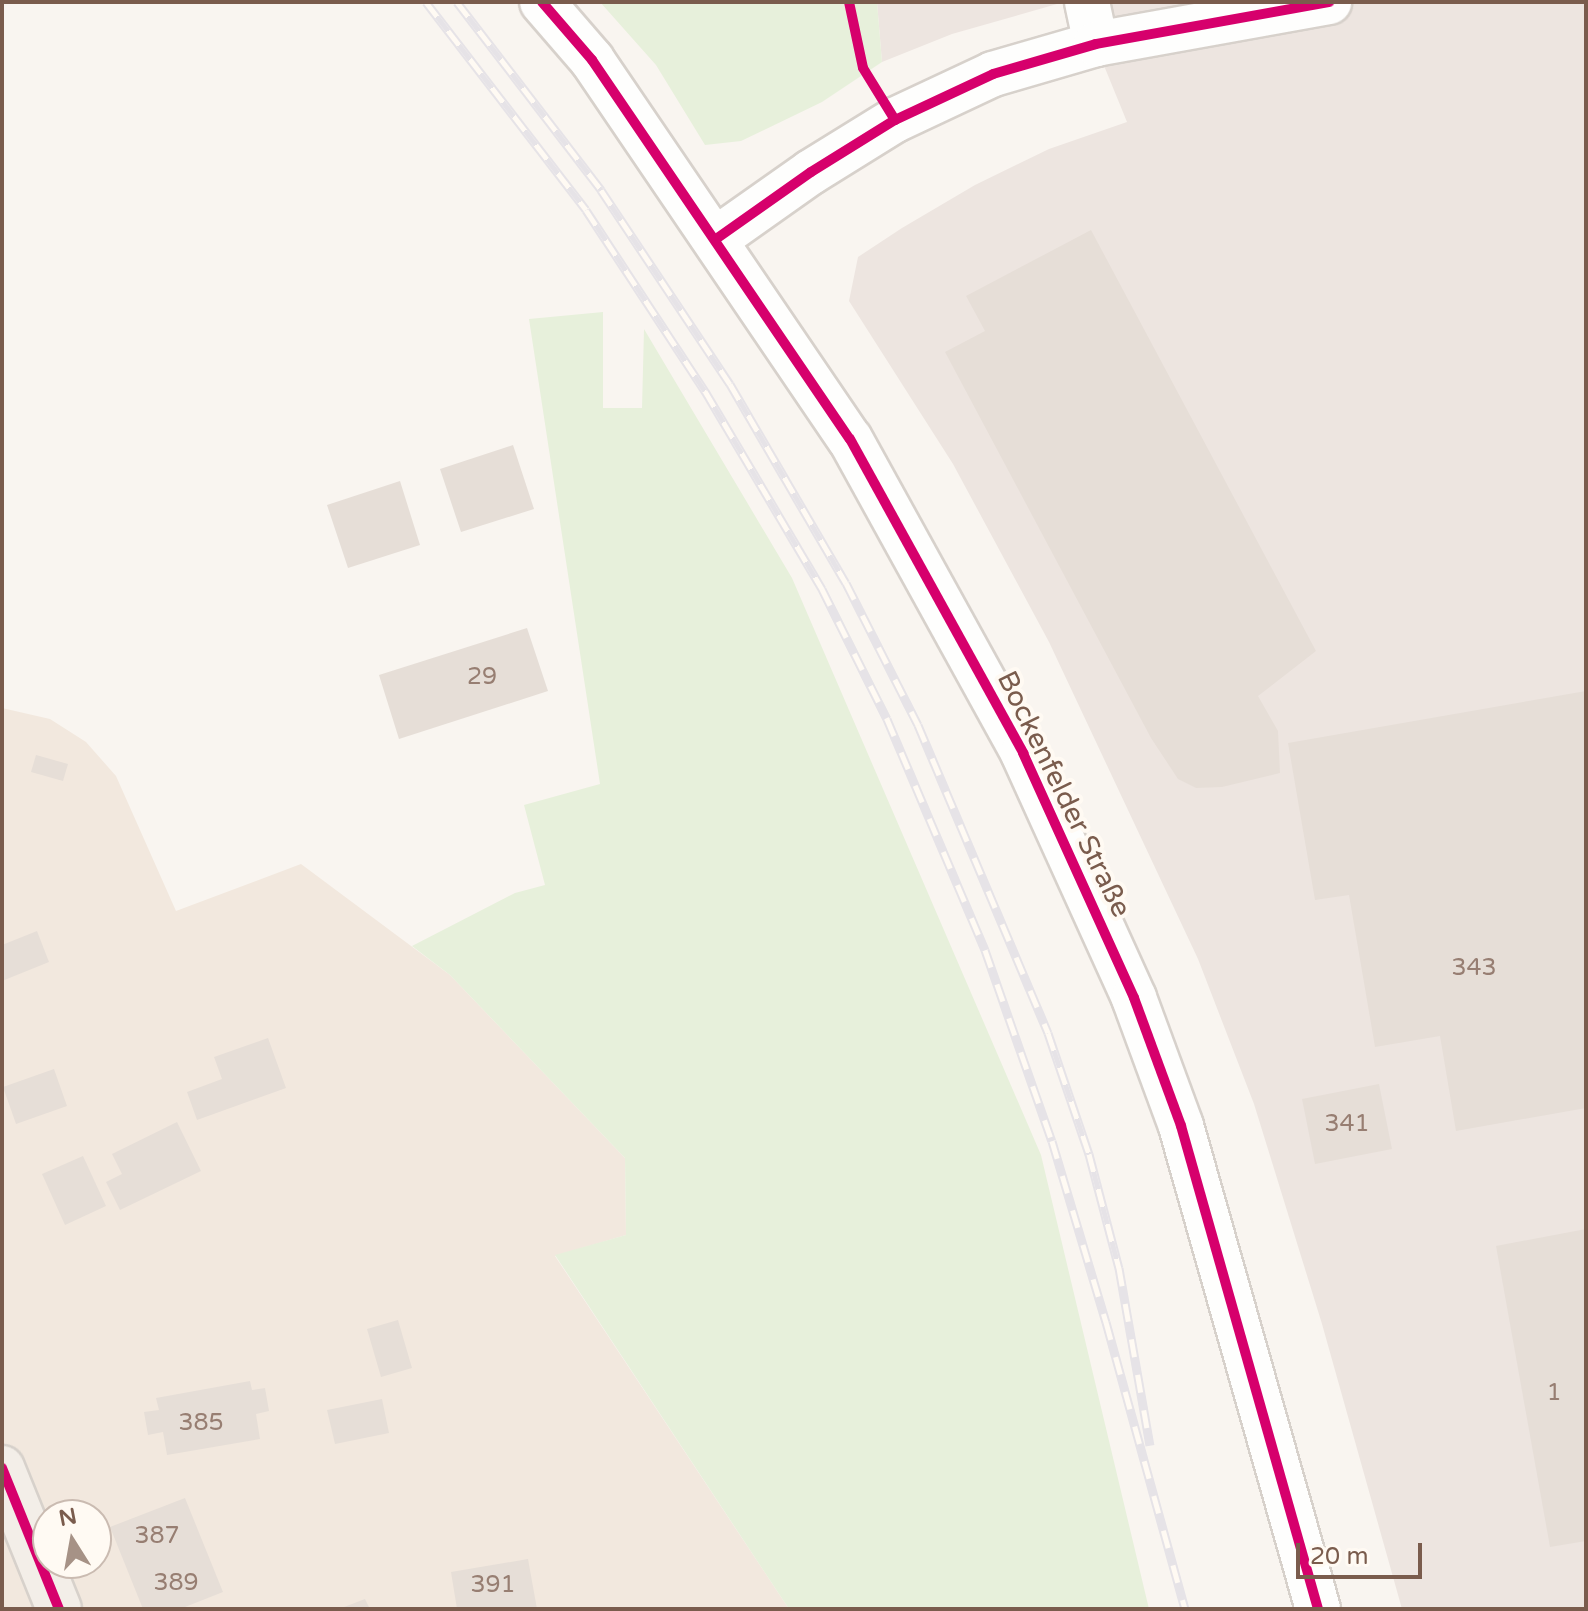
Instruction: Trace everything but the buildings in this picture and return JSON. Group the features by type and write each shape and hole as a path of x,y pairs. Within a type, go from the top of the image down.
{"main road":[{"path":"2,1468 59,1609"}],"street":[{"name":"Bockenfelder Straße","path":"542,2 592,60 850,439 1023,753 1134,998 1181,1126 1318,1609"},
{"path":"1087,2 1096,44"},
{"path":"716,239 811,172 895,120 1005,70 1096,44 1329,2"}],"shaded area":[{"path":"877,2 1064,2 952,34 882,62"},
{"path":"1078,2 1586,2 1586,1609 1402,1609 1322,1324 1254,1104 1198,959 1049,642 953,464 849,301 858,257 902,228 975,185 1049,149 1127,122"},
{"path":"2,708 50,719 86,742 116,776 176,911 301,864 450,975 625,1158 626,1235 555,1256 789,1609 2,1609"}],"green space":[{"path":"600,2 877,2 882,62 822,102 741,141 705,145 656,65"},
{"path":"603,312 603,408 642,408 644,329 792,578 1041,1155 1149,1609 789,1609 555,1255 626,1235 625,1158 450,975 412,946 515,893 545,885 524,805 600,784 529,319"}],"railway":[{"path":"426,2 586,210 705,391 822,589 887,719 985,950 1052,1141 1106,1322 1185,1609"},
{"path":"457,2 601,190 730,384 846,583 918,725 1048,1033 1089,1154 1119,1268 1150,1445"}],"cycle path":[{"path":"542,2 592,60 850,439 1023,753 1134,998 1181,1126 1318,1609"},
{"path":"849,2 863,68 895,120"},
{"path":"716,239 811,172 895,120 993,74 1096,44 1329,2"},
{"path":"2,1468 59,1609"}]}
